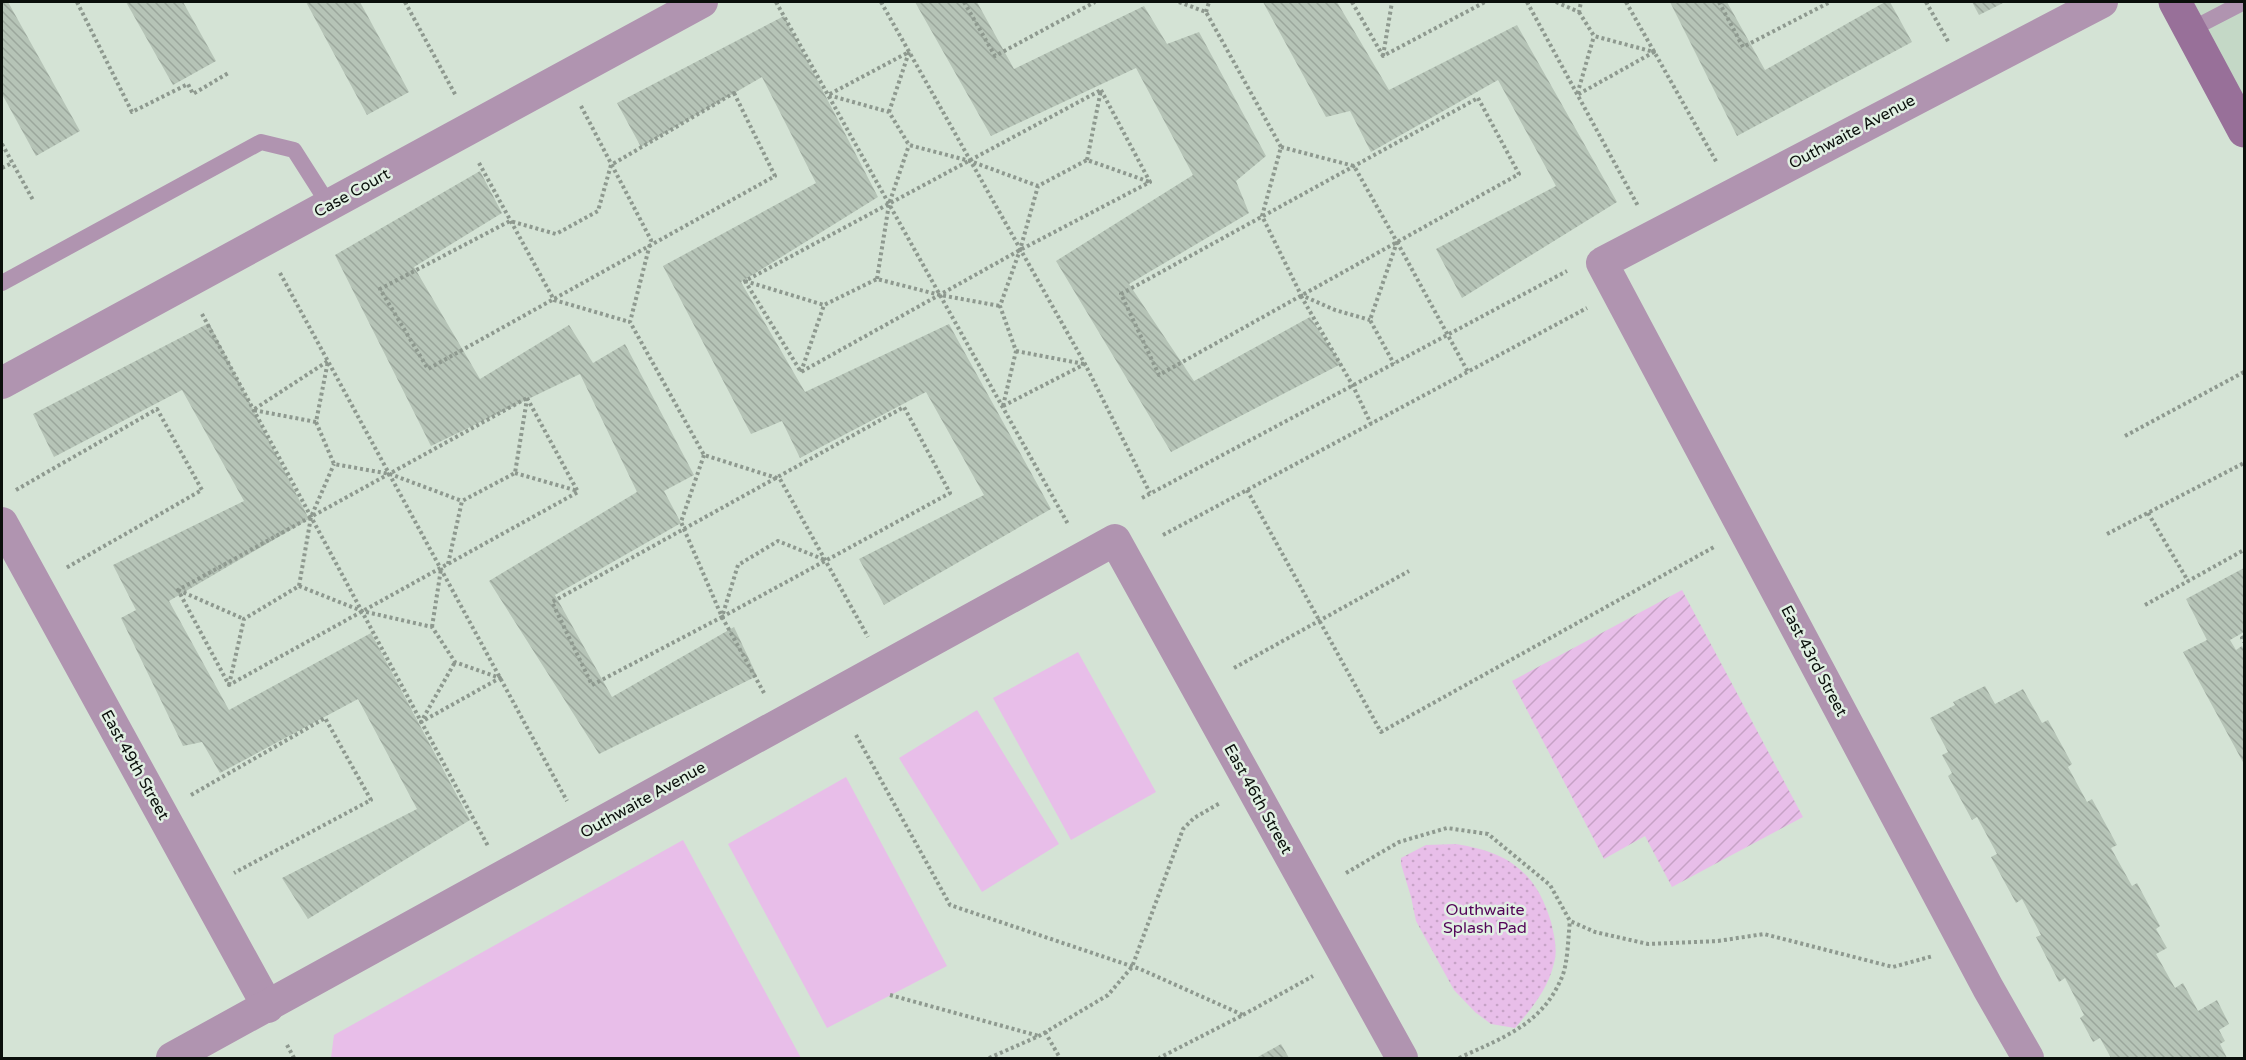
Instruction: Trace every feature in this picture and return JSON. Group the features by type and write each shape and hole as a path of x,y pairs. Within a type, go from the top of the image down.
{"street":[{"name":"Case Court","path":"2,383 702,2"},
{"name":"Outhwaite Avenue","path":"1602,263 2102,2"},
{"path":"2175,2 2244,131"},
{"name":"East 43rd Street","path":"1602,263 2028,1059"},
{"name":"East 49th Street","path":"6,508 268,1007"},
{"name":"Outhwaite Avenue","path":"171,1059 1115,540"},
{"name":"East 46th Street","path":"1115,540 1402,1059"}],"lane":[{"path":"2190,30 2244,2"},
{"path":"2,283 261,142 294,150 329,205"}],"path":[{"path":"76,2 132,112 188,84 193,94 230,72"},
{"path":"405,2 458,99"},
{"path":"776,2 1071,529"},
{"path":"881,2 1085,364 1150,493"},
{"path":"964,2 995,56 1095,2"},
{"path":"1179,2 1206,12 1281,147 1262,216 1301,295 1353,386 1371,424"},
{"path":"1206,12 1209,2"},
{"path":"1352,2 1383,56"},
{"path":"1383,56 1392,2"},
{"path":"1383,56 1485,2"},
{"path":"1527,2 1643,216"},
{"path":"1556,2 1579,12 1594,36 1654,52"},
{"path":"1579,12 1581,2"},
{"path":"1626,2 1722,172"},
{"path":"1719,2 1743,47 1830,2"},
{"path":"1926,2 1951,47"},
{"path":"1577,95 1594,36"},
{"path":"828,95 909,52"},
{"path":"889,112 909,52"},
{"path":"1577,95 1654,52"},
{"path":"745,281 1101,90"},
{"path":"1087,160 1101,90"},
{"path":"1101,90 1150,182"},
{"path":"734,93 775,176 428,369 380,289 510,221 556,234 564,230 598,210 611,165 734,93"},
{"path":"828,95 889,112 909,145 970,161 1038,186"},
{"path":"1478,98 1519,174 1159,375 1121,294 1262,216 1478,98"},
{"path":"580,106 651,240 630,322 704,455 780,479 869,638"},
{"path":"2,144 33,200"},
{"path":"877,279 889,204 909,145"},
{"path":"1281,147 1354,166 1468,372"},
{"path":"1003,407 1016,351 1000,306 1020,250 1038,186 1087,160 1150,182"},
{"path":"478,162 554,300 630,322"},
{"path":"2,168 12,163"},
{"path":"801,372 1020,250 1150,182"},
{"path":"1370,320 1397,242"},
{"path":"278,268 570,807"},
{"path":"1142,498 1568,271"},
{"path":"745,281 824,305 877,279 940,295 1000,306"},
{"path":"745,281 801,372"},
{"path":"1301,295 1335,310 1370,320 1394,364"},
{"path":"801,372 824,305"},
{"path":"1163,535 1587,308"},
{"path":"200,310 490,849"},
{"path":"1016,351 1085,364"},
{"path":"254,410 328,361"},
{"path":"229,685 244,619 299,585 311,517 334,464 316,422 328,361"},
{"path":"1003,407 1085,364"},
{"path":"2125,436 2244,372"},
{"path":"178,590 527,398"},
{"path":"515,473 527,398"},
{"path":"527,398 578,492"},
{"path":"904,407 950,493 592,685 552,602 684,529 904,407"},
{"path":"6,508 157,409 202,490 65,568"},
{"path":"254,410 316,422"},
{"path":"704,455 681,522 722,617 766,697"},
{"path":"334,464 390,474 462,501 515,473 578,492"},
{"path":"2107,534 2244,464"},
{"path":"1247,490 1381,732 1715,546"},
{"path":"229,685 578,492"},
{"path":"448,564 462,501"},
{"path":"2148,513 2188,581"},
{"path":"722,617 738,565 778,541 825,560"},
{"path":"2145,605 2244,550"},
{"path":"441,568 432,627 455,662 500,678"},
{"path":"1234,668 1409,571"},
{"path":"299,585 362,611 432,627"},
{"path":"178,590 244,619"},
{"path":"178,590 229,685"},
{"path":"2244,637 2242,638 2244,642"},
{"path":"421,722 455,662"},
{"path":"421,722 500,678"},
{"path":"189,795 325,718 371,800 234,873"},
{"path":"856,735 950,905 1132,967 1243,1015"},
{"path":"989,1059 1040,1036 1108,995 1132,967 1183,829 1194,818 1221,803"},
{"path":"1346,873 1399,842 1448,828 1488,834 1550,885 1570,921 1563,975 1546,1005 1521,1028 1459,1059"},
{"path":"1570,921 1595,932 1648,944 1718,941 1764,934 1893,967 1939,954"},
{"path":"1159,1059 1313,976"},
{"path":"890,995 1040,1036"},
{"path":"1045,1032 1060,1059"},
{"path":"287,1045 294,1059"}],"shaded area":[{"path":"2175,2 2244,2 2244,131"}],"green space":[{"path":"1682,590 1803,817 1672,887 1645,836 1604,859 1512,681"},
{"path":"1078,652 1156,792 1071,840 993,698"},
{"path":"977,710 1059,844 982,892 899,758"},
{"path":"846,777 947,966 827,1028 728,844"},
{"path":"683,840 801,1058 331,1058 334,1035"},
{"name":"Outhwaite Splash Pad","path":"1456,844 1490,852 1517,867 1537,889 1551,922 1556,953 1548,981 1539,998 1515,1028 1491,1024 1475,1012 1454,990 1416,921 1401,858 1426,845"}],"building":[{"path":"2,2 8,2 80,131 36,156 2,94"},
{"path":"126,2 183,2 216,61 173,85"},
{"path":"306,2 360,2 409,92 367,115"},
{"path":"915,2 977,2 1014,69 1144,6 1167,44 1199,32 1266,156 1236,181 1249,213 1129,284 1194,381 1310,317 1341,364 1171,452 1056,261 1193,175 1136,68 991,136"},
{"path":"1263,2 1337,2 1389,90 1517,25 1617,202 1462,298 1436,249 1556,186 1498,80 1371,152 1350,111 1326,117"},
{"path":"1670,2 1727,2 1765,70 1885,2 1890,2 1912,42 1737,136"},
{"path":"1972,2 2005,2 1979,15"},
{"path":"784,16 878,197 741,282 805,392 949,324 1051,509 884,605 859,559 984,495 926,392 800,458 782,421 751,434 663,266 816,183 762,77 641,147 617,103"},
{"path":"480,171 502,213 414,267 480,379 569,325 593,363 625,344 694,475 664,491 681,523 555,595 612,697 734,627 757,676 599,754 489,581 637,492 580,374 431,446 335,255"},
{"path":"209,323 309,519 169,601 229,710 371,633 470,820 308,919 282,878 417,809 358,699 220,773 202,742 183,746 121,618 136,610 113,565 244,501 182,390 54,457 33,414"},
{"path":"2244,568 2244,632 2230,640 2236,650 2242,646 2244,650 2244,764 2183,652 2207,640 2186,599"},
{"path":"1985,686 1995,704 2023,689 2042,723 2048,720 2072,764 2068,767 2087,802 2092,799 2117,845 2111,848 2132,886 2137,883 2160,926 2156,929 2167,948 2156,954 2175,988 2183,983 2198,1011 2217,1000 2229,1024 2219,1030 2225,1041 2220,1044 2227,1058 2111,1058 2100,1038 2093,1042 2080,1018 2084,1015 2065,978 2059,982 2036,937 2041,935 2022,899 2016,903 1991,857 1997,854 1977,817 1972,820 1948,776 1952,773 1942,755 1948,752 1930,718 1955,705 1953,702"},
{"path":"1281,1044 1289,1058 1256,1058"}]}
